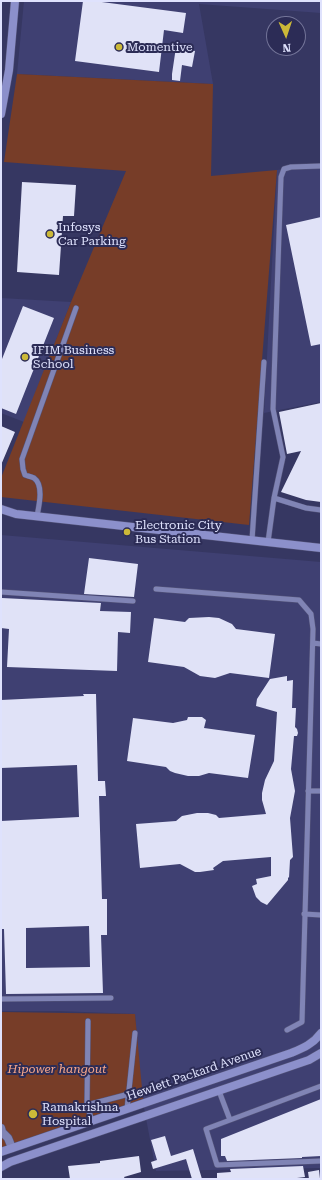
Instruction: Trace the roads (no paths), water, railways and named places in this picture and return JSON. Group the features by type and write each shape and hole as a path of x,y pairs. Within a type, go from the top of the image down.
{"street":[{"path":"1,114 9,70 15,1"},
{"path":"1,509 16,514 321,548"},
{"name":"Hewlett Packard Avenue","path":"1,1152 291,1053 308,1046 317,1039 321,1033"},
{"name":"Hewlett Packard Avenue","path":"1,1167 10,1162 309,1060 321,1053"},
{"path":"1,1128 2,1132 8,1138 12,1148"}],"lane":[{"path":"268,542 274,498 283,456 273,409 281,177 284,170 291,167 321,166"},
{"path":"38,516 40,494 38,482 34,478 25,475 22,468 22,459 76,308"},
{"path":"252,540 264,362"},
{"path":"274,498 306,508 321,510"},
{"path":"156,589 299,600 311,614 313,643 302,1022 287,1030"},
{"path":"1,592 133,601"},
{"path":"313,643 321,644"},
{"path":"308,791 321,791"},
{"path":"304,914 321,915"},
{"path":"1,999 111,998"},
{"path":"88,1021 87,1105 92,1121"},
{"path":"127,1109 134,1033"},
{"path":"321,1086 206,1129 217,1165 321,1161"},
{"path":"219,1091 230,1120"},
{"path":"87,1105 129,1094"}],"place":[{"name":"Momentive","path":"119,47"},
{"name":"Infosys Car Parking","path":"50,234"},
{"name":"IFIM Business School","path":"25,357"},
{"name":"Electronic City Bus Station","path":"127,532"},
{"name":"Ramakrishna Hospital","path":"33,1114"}],"park label":[{"name":"Hipower hangout","path":"57,1069"}]}
